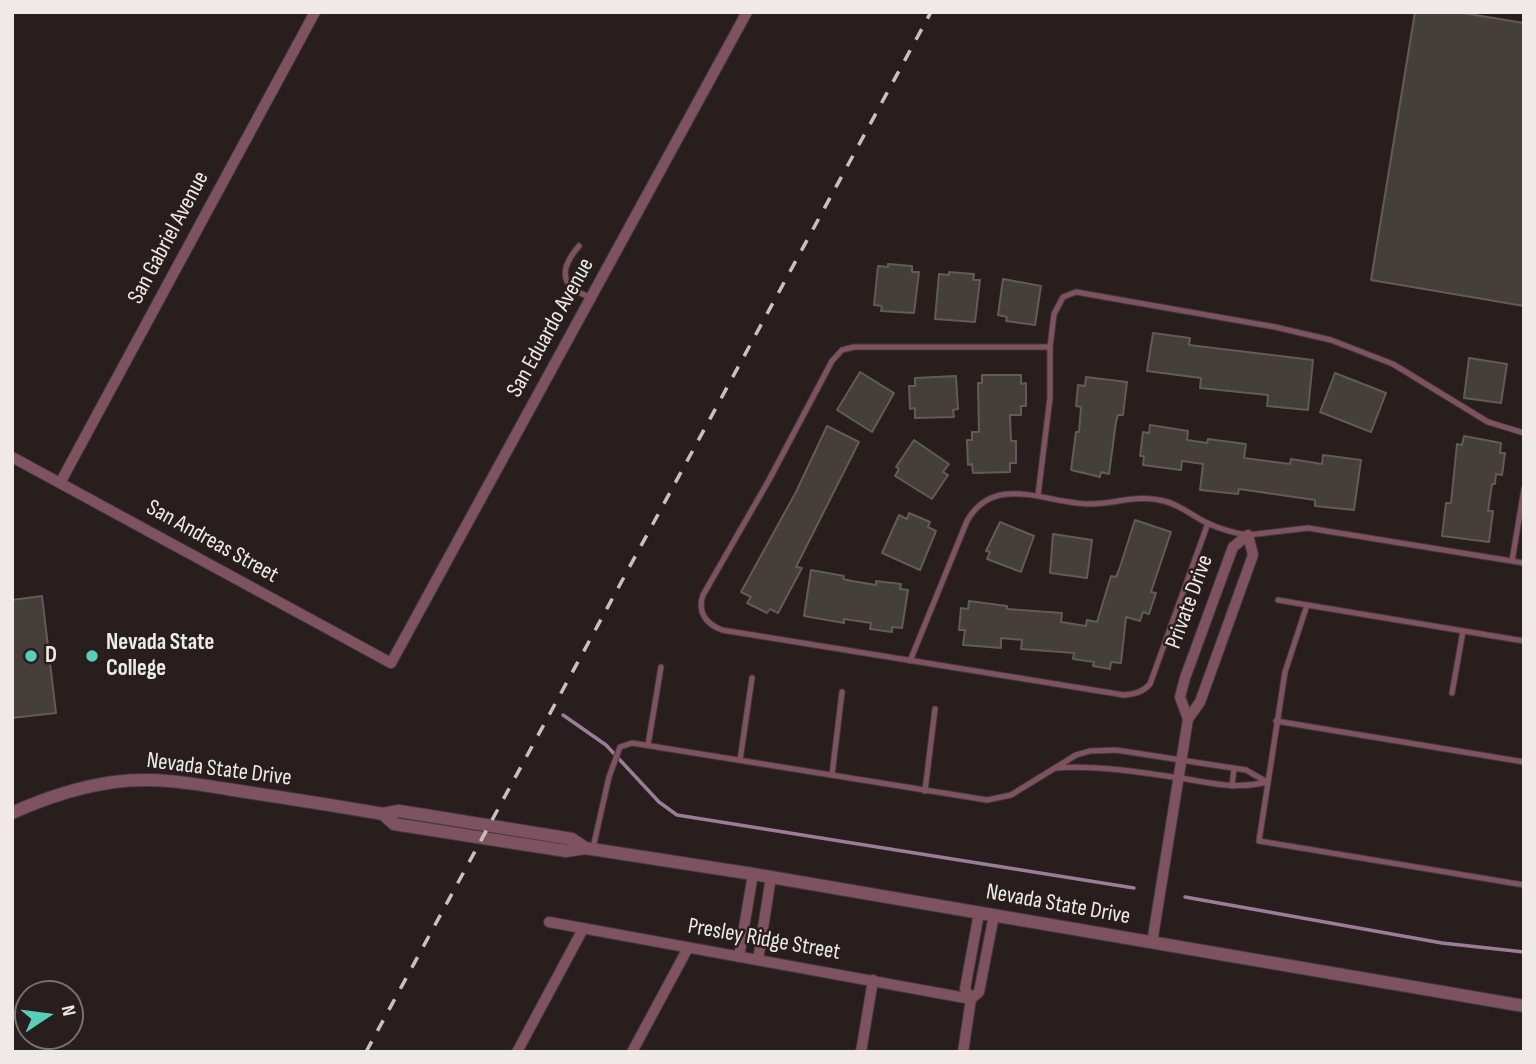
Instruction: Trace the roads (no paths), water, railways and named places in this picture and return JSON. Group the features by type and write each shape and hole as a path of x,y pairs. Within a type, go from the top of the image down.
{"street":[{"name":"San Gabriel Avenue","path":"60,483 315,12"},
{"name":"San Eduardo Avenue","path":"391,663 747,12"},
{"name":"San Andreas Street","path":"12,457 391,663"},
{"name":"Private Drive","path":"1152,943 1188,719 1200,702 1253,555 1248,535 1233,547 1185,678 1180,697 1188,719"},
{"name":"Nevada State Drive","path":"12,813 43,799 79,788 115,782 188,782 383,814 394,824 566,851 589,849 753,874 1524,1006"},
{"path":"739,957 753,874"},
{"path":"758,960 771,877"},
{"path":"963,1052 971,999 965,989 979,913"},
{"path":"971,999 979,992 994,915"},
{"name":"Presley Ridge Street","path":"549,922 971,999"},
{"path":"517,1052 583,929"},
{"path":"632,1052 688,948"},
{"path":"861,1052 873,980"}],"lane":[{"path":"579,246 568,259 564,274 569,286 579,294 592,298"},
{"path":"1038,495 1050,398 1049,347 1056,306 1063,297 1076,292 1275,327 1331,340 1372,355 1413,375 1474,415 1499,427 1524,433"},
{"path":"1049,347 853,347 842,350 832,361 701,600 701,608 707,622 722,630 910,661 1124,695 1141,692 1150,684 1208,523"},
{"path":"1512,561 1524,489"},
{"path":"910,661 974,509 996,497 1010,494 1038,495 1082,504 1133,498 1157,499 1180,506 1208,523 1248,535 1308,528 1524,563"},
{"path":"1278,600 1524,641"},
{"path":"1307,605 1285,672 1259,841 1524,885"},
{"path":"1452,693 1463,631"},
{"path":"648,745 662,667"},
{"path":"740,760 752,678"},
{"path":"832,775 842,692"},
{"path":"925,791 935,709"},
{"path":"1276,721 1524,762"},
{"path":"589,849 620,747 632,743 987,800 1011,795 1076,755 1090,751 1116,750 1246,770 1267,782"},
{"path":"1054,768 1084,766 1243,788 1267,782"},
{"path":"1231,786 1234,768"},
{"path":"743,934 761,937"}],"waterway":[{"path":"563,715 606,745 659,802 677,815 1134,888"},
{"path":"1185,897 1442,943 1524,952"}],"railway":[{"path":"366,1052 931,12"}],"place":[{"name":"D","path":"31,656"},
{"name":"Nevada State College","path":"92,656"}]}
